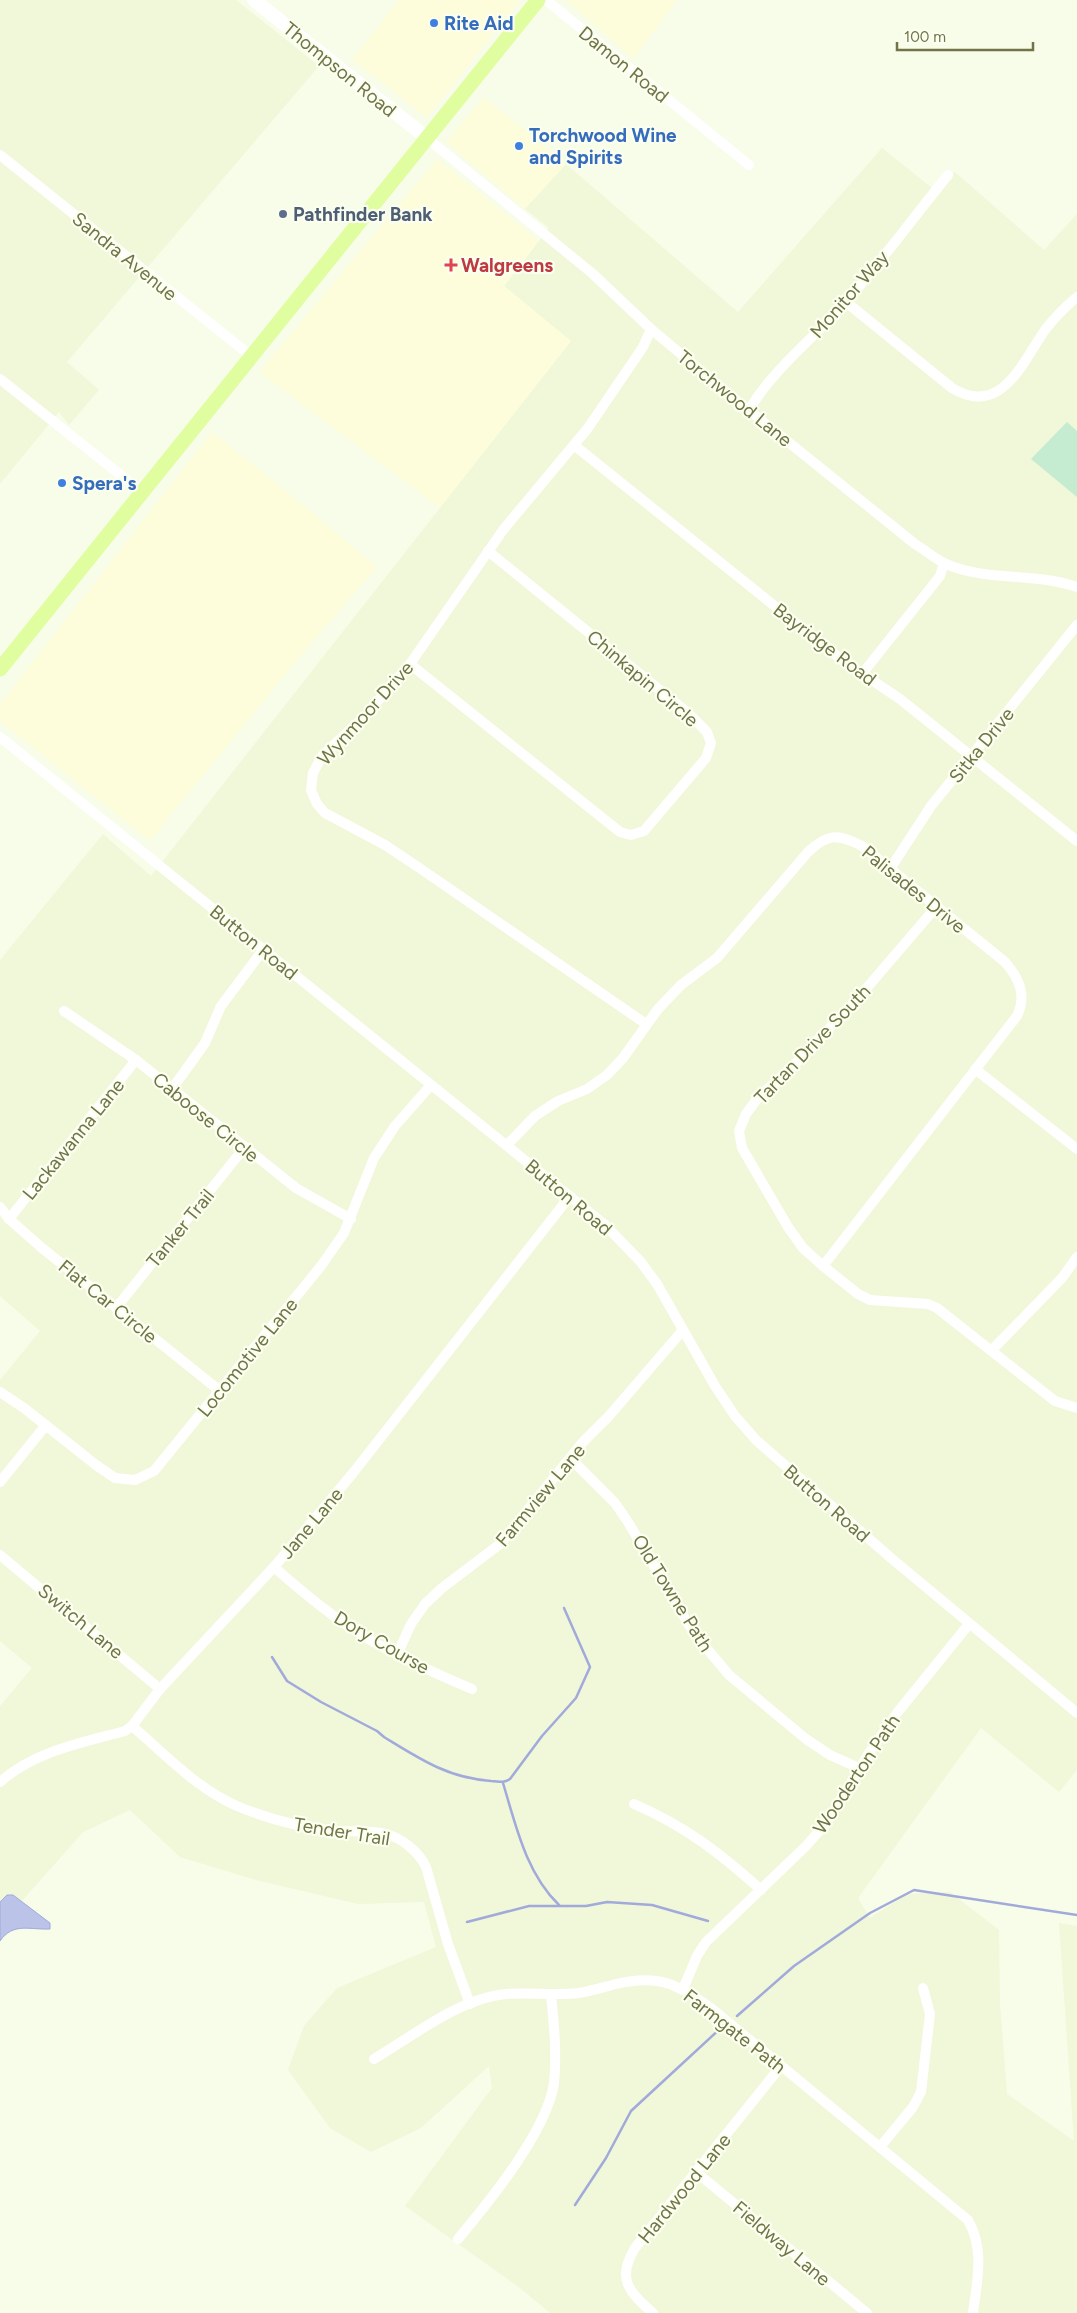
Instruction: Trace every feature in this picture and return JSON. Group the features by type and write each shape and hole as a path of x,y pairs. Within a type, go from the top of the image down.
{"main road":[{"path":"0,669 538,0"}],"street":[{"name":"Thompson Road","path":"254,0 427,138"},
{"name":"Damon Road","path":"546,0 749,165"},
{"name":"Torchwood Lane","path":"427,138 593,274 651,329 916,544 944,563 963,570 1048,579 1077,587"},
{"name":"Sandra Avenue","path":"0,155 251,356"},
{"name":"Monitor Way","path":"749,410 756,398 790,357 846,302 948,176"},
{"path":"846,302 952,388 970,396 988,397 1005,387 1018,372 1046,329 1065,306 1077,298"},
{"name":"Wynmoor Drive","path":"646,1024 385,845 335,820 317,804 311,790 311,782 312,773 322,756 365,716 410,664 438,627 488,551 533,493 574,445 643,346 651,329"},
{"path":"0,379 142,492"},
{"name":"Bayridge Road","path":"574,445 835,654 900,699 1077,841"},
{"name":"Chinkapin Circle","path":"410,664 620,832 632,835 644,831 706,758 711,743 707,732 688,713 488,551"},
{"path":"862,674 940,576 944,563"},
{"name":"Sitka Drive","path":"890,869 931,806 1077,625"},
{"name":"Button Road","path":"0,737 605,1225 640,1261 657,1284 730,1409 756,1440 841,1515 1077,1714"},
{"name":"Palisades Drive","path":"507,1145 535,1116 558,1101 587,1089 607,1075 623,1058 646,1024 681,985 723,952 808,852 819,842 834,837 853,841 1004,962 1015,974 1019,983 1022,1001 1017,1016 823,1266"},
{"name":"Tartan Drive South","path":"936,906 859,997 795,1064 757,1099 746,1114 739,1131 742,1148 788,1227 803,1248 858,1294 870,1300 928,1304 937,1308 1055,1401 1077,1408"},
{"path":"172,1089 204,1043 220,1006 263,950"},
{"name":"Caboose Circle","path":"64,1011 136,1060 296,1188 351,1219"},
{"name":"Lackawanna Lane","path":"9,1219 136,1060"},
{"path":"975,1069 1077,1149"},
{"name":"Locomotive Lane","path":"0,1392 115,1478 135,1480 154,1471 321,1266 344,1233 351,1219 374,1158 395,1126 431,1085"},
{"name":"Tanker Trail","path":"116,1308 244,1148"},
{"name":"Jane Lane","path":"132,1726 160,1688 274,1567 353,1473 570,1196"},
{"name":"Flat Car Circle","path":"0,1207 9,1219 42,1248 220,1391"},
{"path":"992,1350 1062,1278 1077,1257"},
{"name":"Farmview Lane","path":"397,1655 411,1624 425,1604 442,1588 500,1544 583,1442 609,1416 683,1330"},
{"path":"0,1482 46,1425"},
{"name":"Old Towne Path","path":"570,1458 615,1503 693,1632 729,1675 806,1739 830,1755 860,1768"},
{"name":"Switch Lane","path":"0,1555 160,1688"},
{"name":"Dory Course","path":"274,1567 341,1621 397,1655 472,1689"},
{"name":"Wooderton Path","path":"684,1988 697,1956 706,1942 806,1846 827,1822 897,1713 969,1624"},
{"path":"0,1782 15,1769 50,1751 125,1731 132,1726"},
{"name":"Tender Trail","path":"132,1726 197,1782 236,1806 267,1818 302,1826 386,1834 408,1845 426,1867 448,1944 470,2004"},
{"path":"634,1804 661,1816 710,1846 761,1890"},
{"name":"Farmgate Path","path":"374,2059 453,2011 481,1999 507,1994 552,1995 580,1993 618,1983 650,1979 684,1988 956,2208 968,2220 973,2228 978,2244 979,2264 973,2313"},
{"path":"880,2147 913,2107 921,2092 930,2014 923,1988"},
{"path":"458,2239 498,2188 528,2143 550,2102 554,2084 555,2059 552,1995"},
{"name":"Hardwood Lane","path":"653,2313 632,2295 625,2277 627,2261 635,2248 781,2066"},
{"name":"Fieldway Lane","path":"696,2172 867,2313"}],"shaded area":[{"path":"0,0 236,0 319,66 67,362 99,390 69,425 59,412 0,484"},
{"path":"399,0 520,0 427,118 352,59"},
{"path":"566,0 677,0 633,59"},
{"path":"484,97 566,164 525,209 446,142"},
{"path":"882,148 932,188 955,172 1044,250 1077,214 1077,1770 1059,1792 981,1728 858,1898 870,1918 907,1894 950,1892 999,1930 1000,2003 1007,2094 1074,2141 1059,1923 1077,1926 1077,2313 550,2313 520,2288 405,2206 492,2088 489,2066 421,2128 371,2152 330,2128 288,2070 304,2026 337,1988 436,1947 424,1902 358,1904 256,1880 180,1857 130,1810 83,1832 21,1902 13,1896 7,1895 0,1902 0,1706 32,1668 0,1641 0,1380 40,1331 0,1296 0,960 103,834 151,876 571,341 504,286 549,228 525,209 566,164 738,312"},
{"path":"437,159 539,241 504,286 571,341 440,508 259,372"},
{"path":"1067,422 1077,431 1077,497 1031,459"},
{"path":"212,432 377,567 297,660 150,841 0,721 0,704"}],"water":[{"path":"7,1895 13,1895 50,1923 50,1929 16,1929 10,1931 0,1941 0,1902"}],"waterway":[{"path":"272,1657 287,1681 321,1702 377,1731 422,1760 461,1776 503,1782 510,1779 542,1736 576,1698 590,1667 564,1608"},
{"path":"503,1783 530,1864 538,1878 559,1905"},
{"path":"737,2016 794,1966 870,1913 914,1890 1077,1915"},
{"path":"467,1922 529,1906 586,1906 607,1902 652,1905 708,1921"},
{"path":"575,2205 606,2158 631,2111 723,2026"}],"place":[{"name":"Rite Aid","path":"434,23"},
{"name":"Torchwood Wine and Spirits","path":"519,146"},
{"name":"Pathfinder Bank","path":"283,214"},
{"name":"Walgreens","path":"451,265"},
{"name":"Spera's","path":"62,483"}]}
